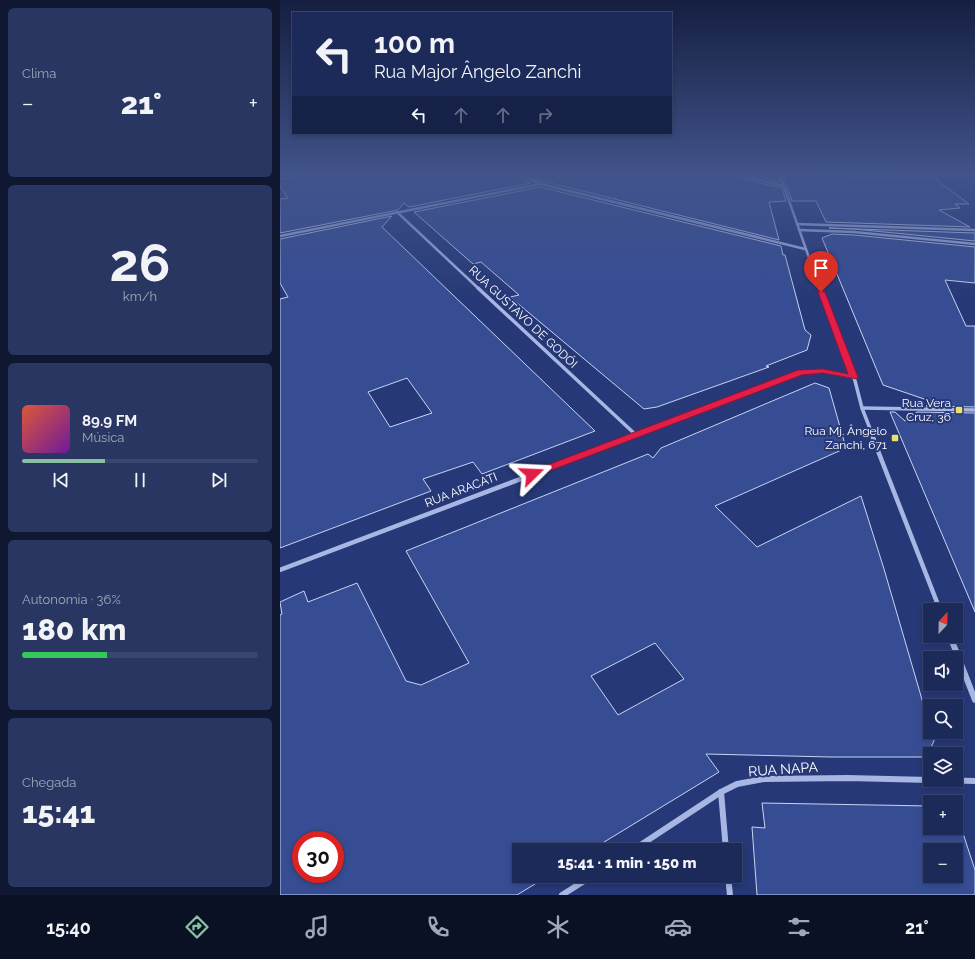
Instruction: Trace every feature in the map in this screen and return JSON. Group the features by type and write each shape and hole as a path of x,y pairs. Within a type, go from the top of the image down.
{"street":[{"path":"280,236 374,217"},
{"name":"RUA GUSTAVO DE GODÓI","path":"402,217 636,435"},
{"path":"674,217 805,249"},
{"path":"795,217 805,249 854,377 862,408 937,603"},
{"path":"797,224 975,230"},
{"path":"799,230 854,232 975,244"},
{"name":"RUA ARACATI","path":"280,570 801,372 823,371 854,377"},
{"path":"862,408 975,410"},
{"path":"953,643 975,700"},
{"name":"RUA NAPA","path":"644,843 721,792 737,784 764,779 848,778 923,780"},
{"path":"963,781 975,781"},
{"path":"721,792 725,843"},
{"path":"562,895 581,883"},
{"path":"729,883 730,895"}],"building":[{"path":"280,217 363,217 280,233"},
{"path":"391,217 382,227 595,431 482,474 473,462 423,479 431,491 280,548 280,299 288,297 280,283 280,239","holes":["407,378 432,413 390,427 368,392"]},
{"path":"419,217 662,217 781,246 783,255 785,255 805,330 811,335 807,350 766,366 769,367 657,407 644,409 510,297 519,295 481,262 473,264"},
{"path":"686,217 773,217 779,240"},
{"path":"824,217 951,217 970,227 826,222"},
{"path":"829,228 975,233 975,241 854,229"},
{"path":"832,234 975,247 975,283 945,280 966,326 975,326 975,407 926,406 933,402 883,385 822,238"},
{"path":"815,383 829,388 846,448 715,506 757,547 861,496 923,703 923,739 934,739 931,747 923,747 923,757 830,757 706,754 719,772 602,843 512,843 512,883 537,883 517,895 280,895 280,615 282,614 280,602 304,591 308,602 357,583 406,681 421,685 469,663 406,551 648,454 653,458 661,448","holes":["655,643 684,679 618,715 591,676"]},
{"path":"890,412 895,412 905,421 917,412 975,413 975,612"},
{"path":"762,803 923,806 923,835 963,835 963,833 975,870 975,895 757,895 752,827 765,828"}],"place":[{"name":"Rua Vera Cruz, 36","path":"959,410"},
{"name":"Rua Mj. Ângelo Zanchi, 671","path":"895,438"}],"route":[{"path":"532,474 801,372 823,371 854,377 821,292"}]}
